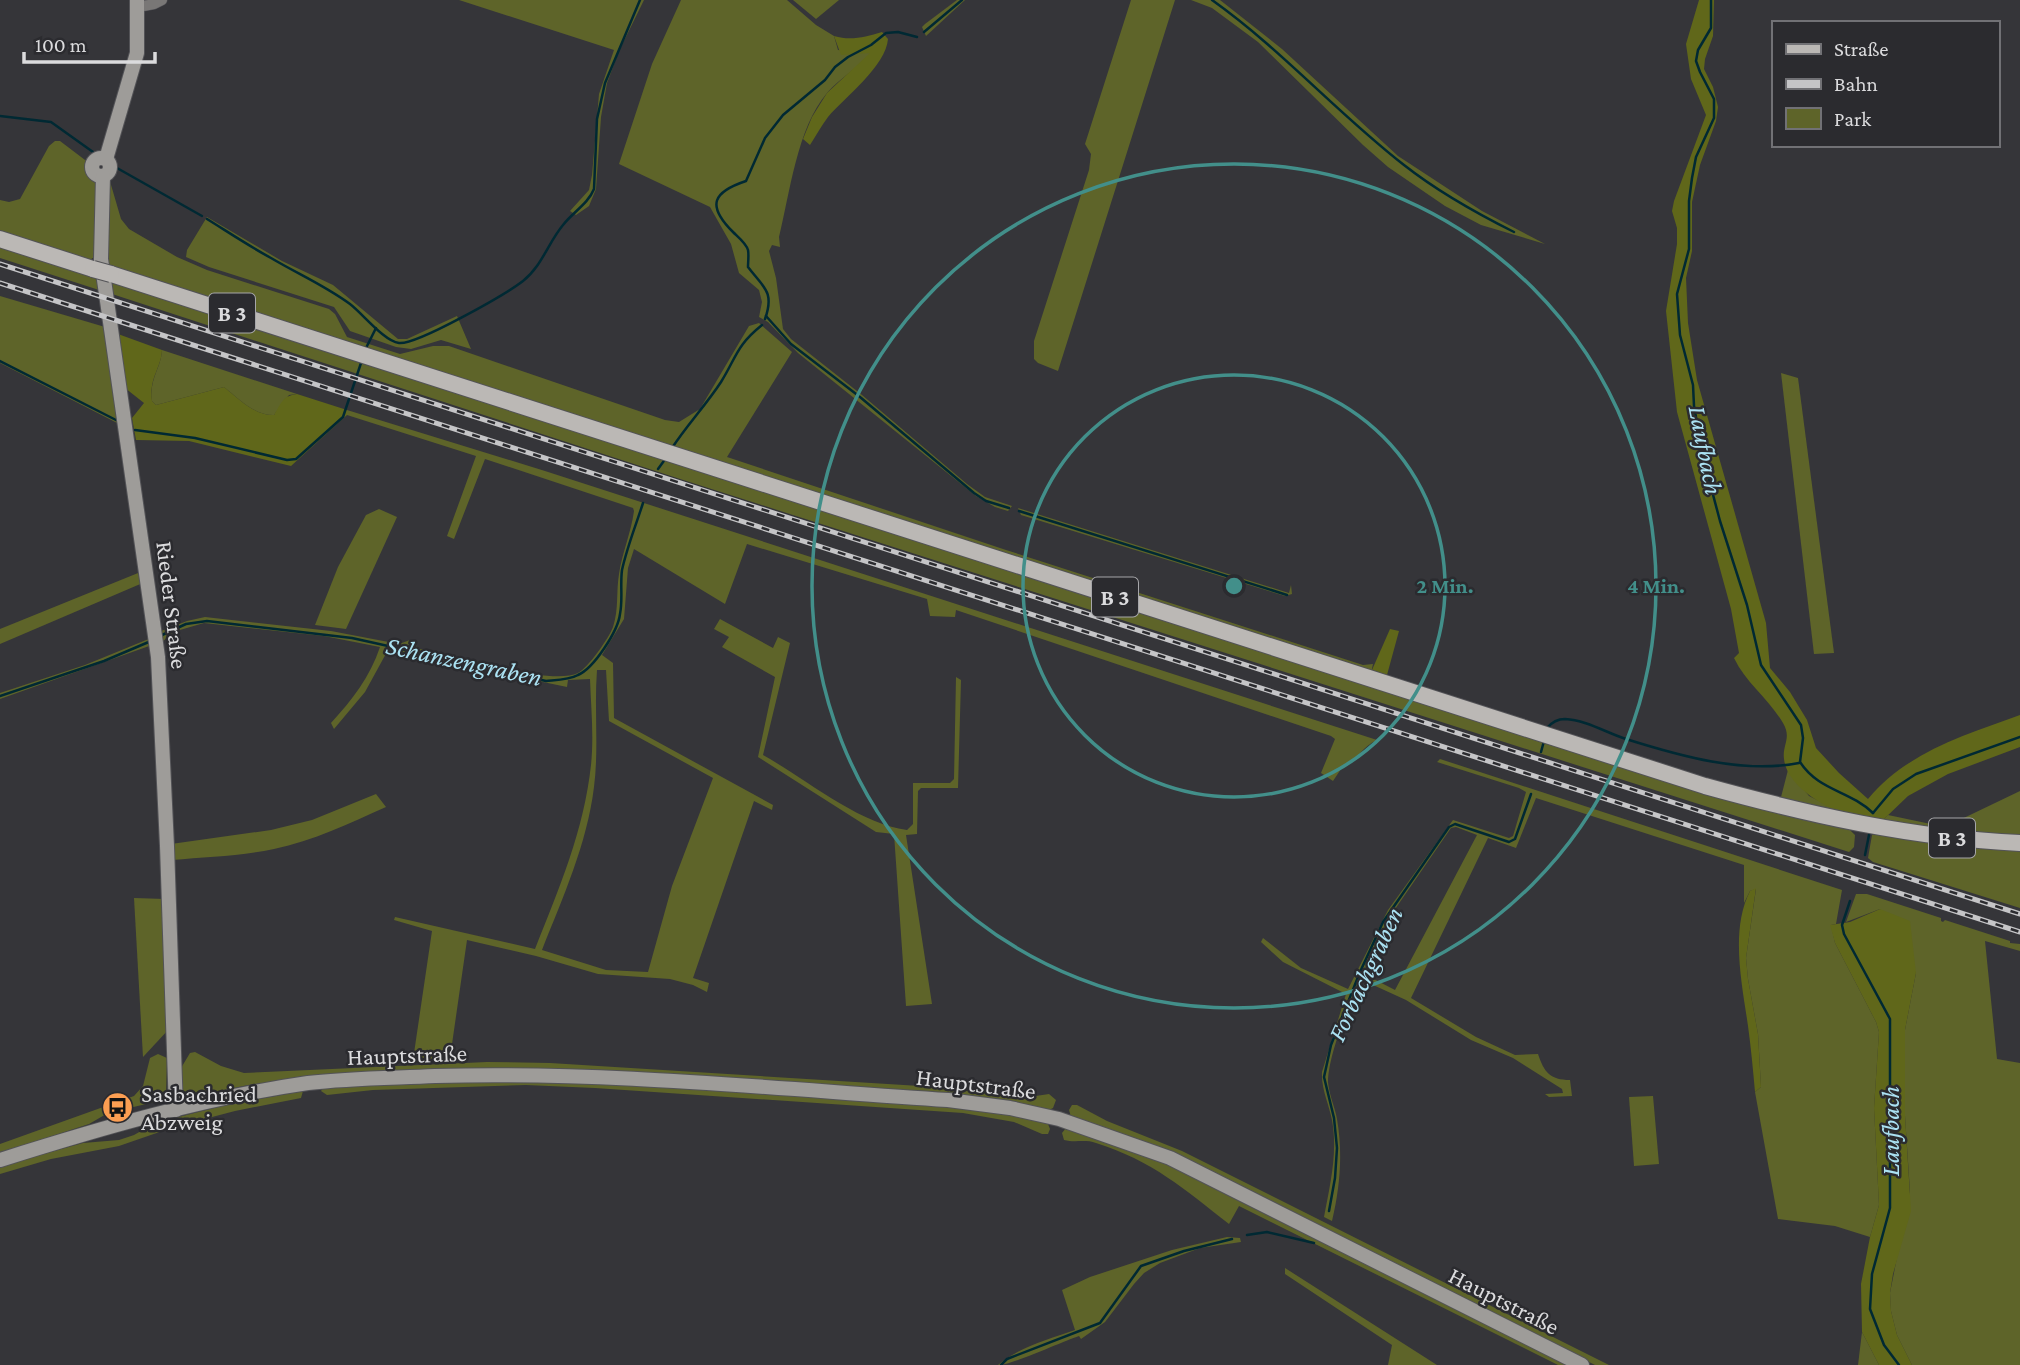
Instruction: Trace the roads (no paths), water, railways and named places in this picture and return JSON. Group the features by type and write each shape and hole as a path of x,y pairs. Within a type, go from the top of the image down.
{"main road":[{"name":"B 3","path":"0,239 1704,786 1884,829 2020,843"}],"street":[{"path":"137,4 155,4 162,0"},
{"name":"Rieder Straße","path":"137,4 137,53 106,159 110,169 103,176 101,259 158,657 176,1110"},
{"name":"Hauptstraße","path":"0,1160 79,1135 176,1110 309,1083 485,1075 590,1077 948,1100 1010,1108 1059,1119 1170,1158 1582,1365"}],"waterway":[{"path":"207,219 340,297 393,341 409,341 442,328 481,307 530,275 563,225 591,194 594,189 597,119 605,83 640,0"},
{"name":"Schanzengraben","path":"924,32 962,0"},
{"path":"1212,0 1262,39 1404,165 1457,201 1514,232"},
{"name":"Laufbach","path":"1711,0 1711,28 1698,50 1696,61 1714,99 1714,118 1696,157 1689,201 1689,249 1677,294 1680,335 1693,385 1703,457 1747,605 1761,665 1801,725 1803,738 1800,762 1816,779 1854,799 1873,813"},
{"name":"Schanzengraben","path":"765,319 769,302 766,290 748,267 746,245 724,223 719,214 717,200 726,190 746,181 765,138 783,115 825,80 835,67 886,33 898,32 917,37"},
{"path":"0,116 51,122 93,152"},
{"path":"117,168 202,216"},
{"path":"766,316 791,344 860,397 974,493 986,501 1009,508"},
{"name":"Schanzengraben","path":"672,448 721,382 742,345 762,325"},
{"path":"365,350 376,328"},
{"path":"135,430 195,438 287,460 296,459 343,417 362,360"},
{"path":"0,361 116,420"},
{"name":"Schanzengraben","path":"658,469 666,458"},
{"name":"Schanzengraben","path":"162,635 186,624 207,621 352,638 546,681 571,678 591,665 615,630 621,608 622,570 643,503"},
{"path":"1019,511 1287,595"},
{"name":"Schanzengraben","path":"0,696 104,661 151,641"},
{"name":"Forbachgraben","path":"1547,728 1557,720 1573,720 1647,745 1712,762 1756,766 1799,763"},
{"path":"1873,813 1893,789 1916,774 2020,737"},
{"name":"Forbachgraben","path":"1541,752 1544,741"},
{"name":"Forbachgraben","path":"1329,1211 1337,1148 1334,1118 1324,1077 1331,1045 1383,922 1449,827 1455,824 1509,842 1515,839 1531,794"},
{"name":"Laufbach","path":"1865,855 1870,830"},
{"name":"Laufbach","path":"1850,901 1842,925 1844,934 1890,1019 1890,1208 1872,1274 1870,1309 1884,1345 1899,1365"},
{"name":"Forbachgraben","path":"1247,1235 1267,1232 1314,1243"},
{"name":"Forbachgraben","path":"1001,1365 1007,1359 1100,1323 1141,1266 1184,1251 1232,1239"}],"railway":[{"path":"0,264 2020,914"},
{"path":"0,283 2020,932"}],"place":[{"name":"Sasbachried Abzweig","path":"118,1108"}]}
